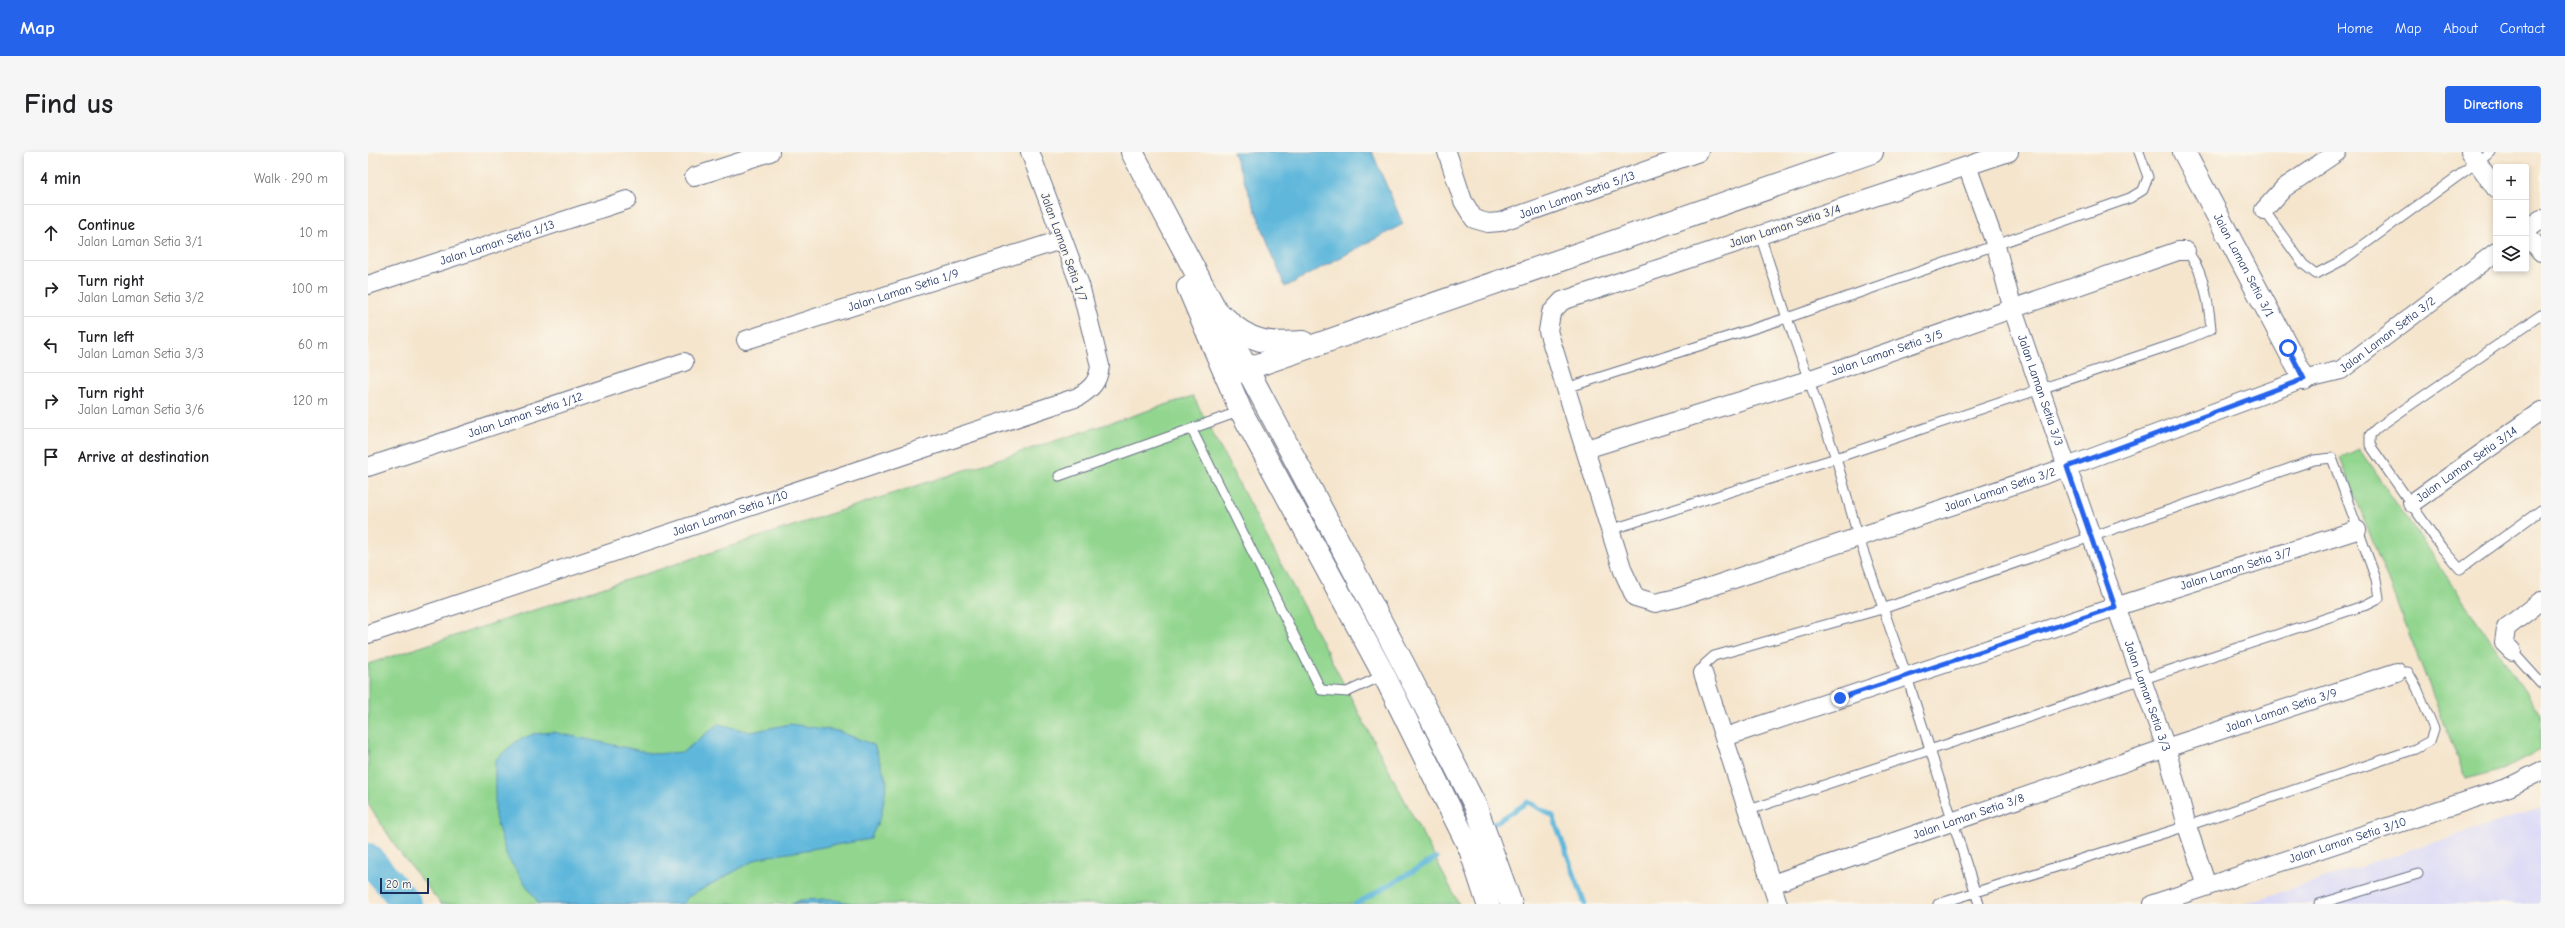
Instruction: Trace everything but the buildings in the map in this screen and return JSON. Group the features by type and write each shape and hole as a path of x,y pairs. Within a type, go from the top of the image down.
{"street":[{"path":"694,177 770,152"},
{"name":"Jalan Laman Setia 1/7","path":"1030,152 1061,240 1080,285 1100,366 1098,379 1091,388"},
{"path":"1120,152 1191,293 1241,411 1384,675 1470,849 1488,904"},
{"path":"1132,152 1213,306 1249,368 1404,665 1476,807 1512,904"},
{"name":"Jalan Laman Setia 5/13","path":"1448,152 1462,202 1474,219 1488,223 1500,222 1699,152"},
{"path":"1226,376 1872,152"},
{"name":"Jalan Laman Setia 3/4","path":"1566,388 1548,331 1551,313 1562,301 2009,152"},
{"name":"Jalan Laman Setia 3/1","path":"2184,152 2304,379"},
{"path":"2264,210 2284,188 2337,152"},
{"path":"2479,155 2493,183"},
{"name":"Jalan Laman Setia 3/3","path":"1967,166 1996,246 2013,310 2115,607 2166,748 2187,826 2207,886"},
{"name":"Jalan Laman Setia 1/13","path":"368,285 628,200"},
{"path":"2529,227 2541,219"},
{"path":"2528,236 2541,252"},
{"name":"Jalan Laman Setia 1/9","path":"746,340 1061,240"},
{"name":"Jalan Laman Setia 3/5","path":"1586,450 1808,380 2013,310 2178,251 2186,251"},
{"name":"Jalan Laman Setia 3/2","path":"1610,530 1623,571 1635,597 1654,603 1677,598 2067,467 2304,379 2341,370 2493,254"},
{"path":"1213,306 1240,332 1258,341 1286,344 1324,341"},
{"name":"Jalan Laman Setia 1/12","path":"368,467 684,362"},
{"name":"Jalan Laman Setia 1/10","path":"368,634 1078,397 1091,388"},
{"path":"1566,388 1610,530"},
{"name":"Jalan Laman Setia 3/14","path":"2412,503 2541,411"},
{"name":"Jalan Laman Setia 3/7","path":"1725,737 2115,607 2357,530"},
{"path":"2512,651 2504,643 2506,628 2541,600"},
{"name":"Jalan Laman Setia 3/9","path":"2166,748 2397,672"},
{"path":"1703,673 1725,737 1746,811 1778,904"},
{"name":"Jalan Laman Setia 3/8","path":"1772,884 1953,823 2166,748"},
{"name":"Jalan Laman Setia 3/10","path":"2153,904 2509,787 2541,771"}],"lane":[{"path":"1566,388 1787,318 2130,198 2143,190 2148,177 2139,152"},
{"path":"2264,210 2303,264 2316,274 2343,260 2479,155"},
{"path":"1760,235 1808,380 1836,458 1858,536 1882,609 1907,677 1979,904"},
{"path":"1610,530 1836,458 2183,341 2211,329 2209,299 2192,256 2186,251"},
{"path":"2541,315 2377,428 2370,435 2370,445 2442,548 2460,569 2541,510"},
{"path":"1059,476 1192,430 1241,411"},
{"path":"1192,430 1321,690 1347,692 1384,675"},
{"path":"1703,673 1705,664 1714,656 1882,609 2092,539 2299,465 2332,458 2376,579 2378,598 2363,606 1931,751 1746,811"},
{"path":"2512,651 2541,683"},
{"path":"1938,904 2187,826 2415,750 2430,741 2434,729 2417,688 2408,672 2397,672"},
{"path":"2319,904 2418,874"}],"shaded area":[{"path":"2541,808 2541,904 2244,904"}],"green space":[{"path":"1193,396 1459,904 441,904 401,854 368,804 368,664"},
{"path":"2359,449 2541,714 2541,750 2505,768 2466,779 2340,458"}],"water":[{"path":"1233,152 1372,152 1403,224 1285,287"},
{"path":"718,724 751,732 790,724 838,731 874,745 887,782 881,816 870,839 759,858 688,897 683,904 539,904 507,857 495,817 495,760 517,741 533,734 553,732 655,754 683,752"},
{"path":"830,899 855,904 792,904 801,900"}],"waterway":[{"path":"1490,826 1528,802 1553,816 1585,904"},
{"path":"368,858 407,904"},
{"path":"1356,904 1436,858"}],"route":[{"path":"1840,698 2115,607 2067,467 2304,379 2288,348"}]}
